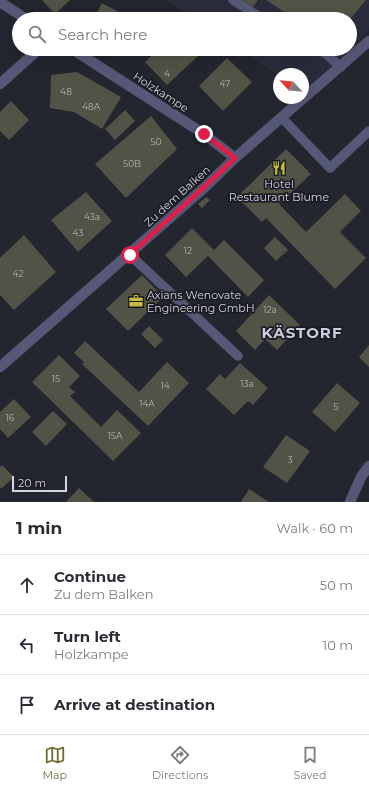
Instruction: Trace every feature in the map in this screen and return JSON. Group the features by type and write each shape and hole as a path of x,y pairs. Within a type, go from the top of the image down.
{"street":[{"path":"0,2 15,12"},
{"name":"Zu dem Balken","path":"357,52 369,41"},
{"path":"0,84 31,56"},
{"name":"Holzkampe","path":"83,56 204,134 235,158"},
{"name":"Zu dem Balken","path":"0,367 130,255 235,158 353,56"},
{"path":"350,502 361,477 369,466"}],"lane":[{"path":"233,0 252,12"},
{"path":"328,56 341,67"},
{"path":"282,118 330,168 369,131"},
{"path":"130,255 238,356"}],"shaded area":[{"path":"166,0 369,0 369,31 357,42 357,12 184,12"},
{"path":"249,56 342,56 309,86 309,68 273,68 273,72"}],"building":[{"path":"42,0 70,0 57,12 53,12"},
{"path":"239,0 258,0 252,8"},
{"path":"266,0 366,0 356,12 284,12"},
{"path":"102,3 119,12 98,12"},
{"path":"151,56 198,56 167,85 145,62"},
{"path":"227,58 252,82 223,111 199,86"},
{"path":"77,72 121,97 102,129 74,112 50,108 51,75"},
{"path":"11,101 29,120 9,140 0,131 0,112"},
{"path":"125,110 135,121 115,140 105,129"},
{"path":"151,116 177,149 126,198 95,164"},
{"path":"286,149 311,174 279,204 306,232 345,194 361,211 340,232 366,258 335,289 266,218 262,222 237,197"},
{"path":"86,192 112,221 78,252 51,220"},
{"path":"206,197 210,200 202,208 198,204"},
{"path":"192,228 214,250 224,240 264,280 248,297 208,256 186,277 165,255"},
{"path":"24,235 56,272 14,310 0,295 0,258"},
{"path":"275,237 288,250 276,261 264,248"},
{"path":"142,275 163,297 128,331 106,309"},
{"path":"269,295 300,325 277,350 265,339 255,350 236,331"},
{"path":"149,326 163,340 155,348 141,334"},
{"path":"85,341 139,392 167,362 189,383 148,426 82,364 84,362 74,353"},
{"path":"369,345 369,367 359,357"},
{"path":"59,355 80,376 69,387 75,392 70,396 101,427 117,410 141,433 113,461 32,382"},
{"path":"240,363 268,388 253,405 248,401 234,415 206,389 220,374 225,379"},
{"path":"337,383 360,403 335,432 312,412"},
{"path":"14,399 31,417 8,438 0,429 0,412"},
{"path":"53,411 67,424 46,446 32,432"},
{"path":"286,435 310,451 287,483 263,467"},
{"path":"2,465 14,477 1,489 0,467"},
{"path":"79,488 94,502 66,502"},
{"path":"249,489 269,502 241,502"}],"place":[{"name":"Hotel Restaurant Blume","path":"279,168"},
{"name":"Axians Wenovate Engineering GmbH","path":"136,301"}],"district":[{"name":"KÄSTORF","path":"302,333"}],"route":[{"path":"130,255 235,158 204,134"}]}
